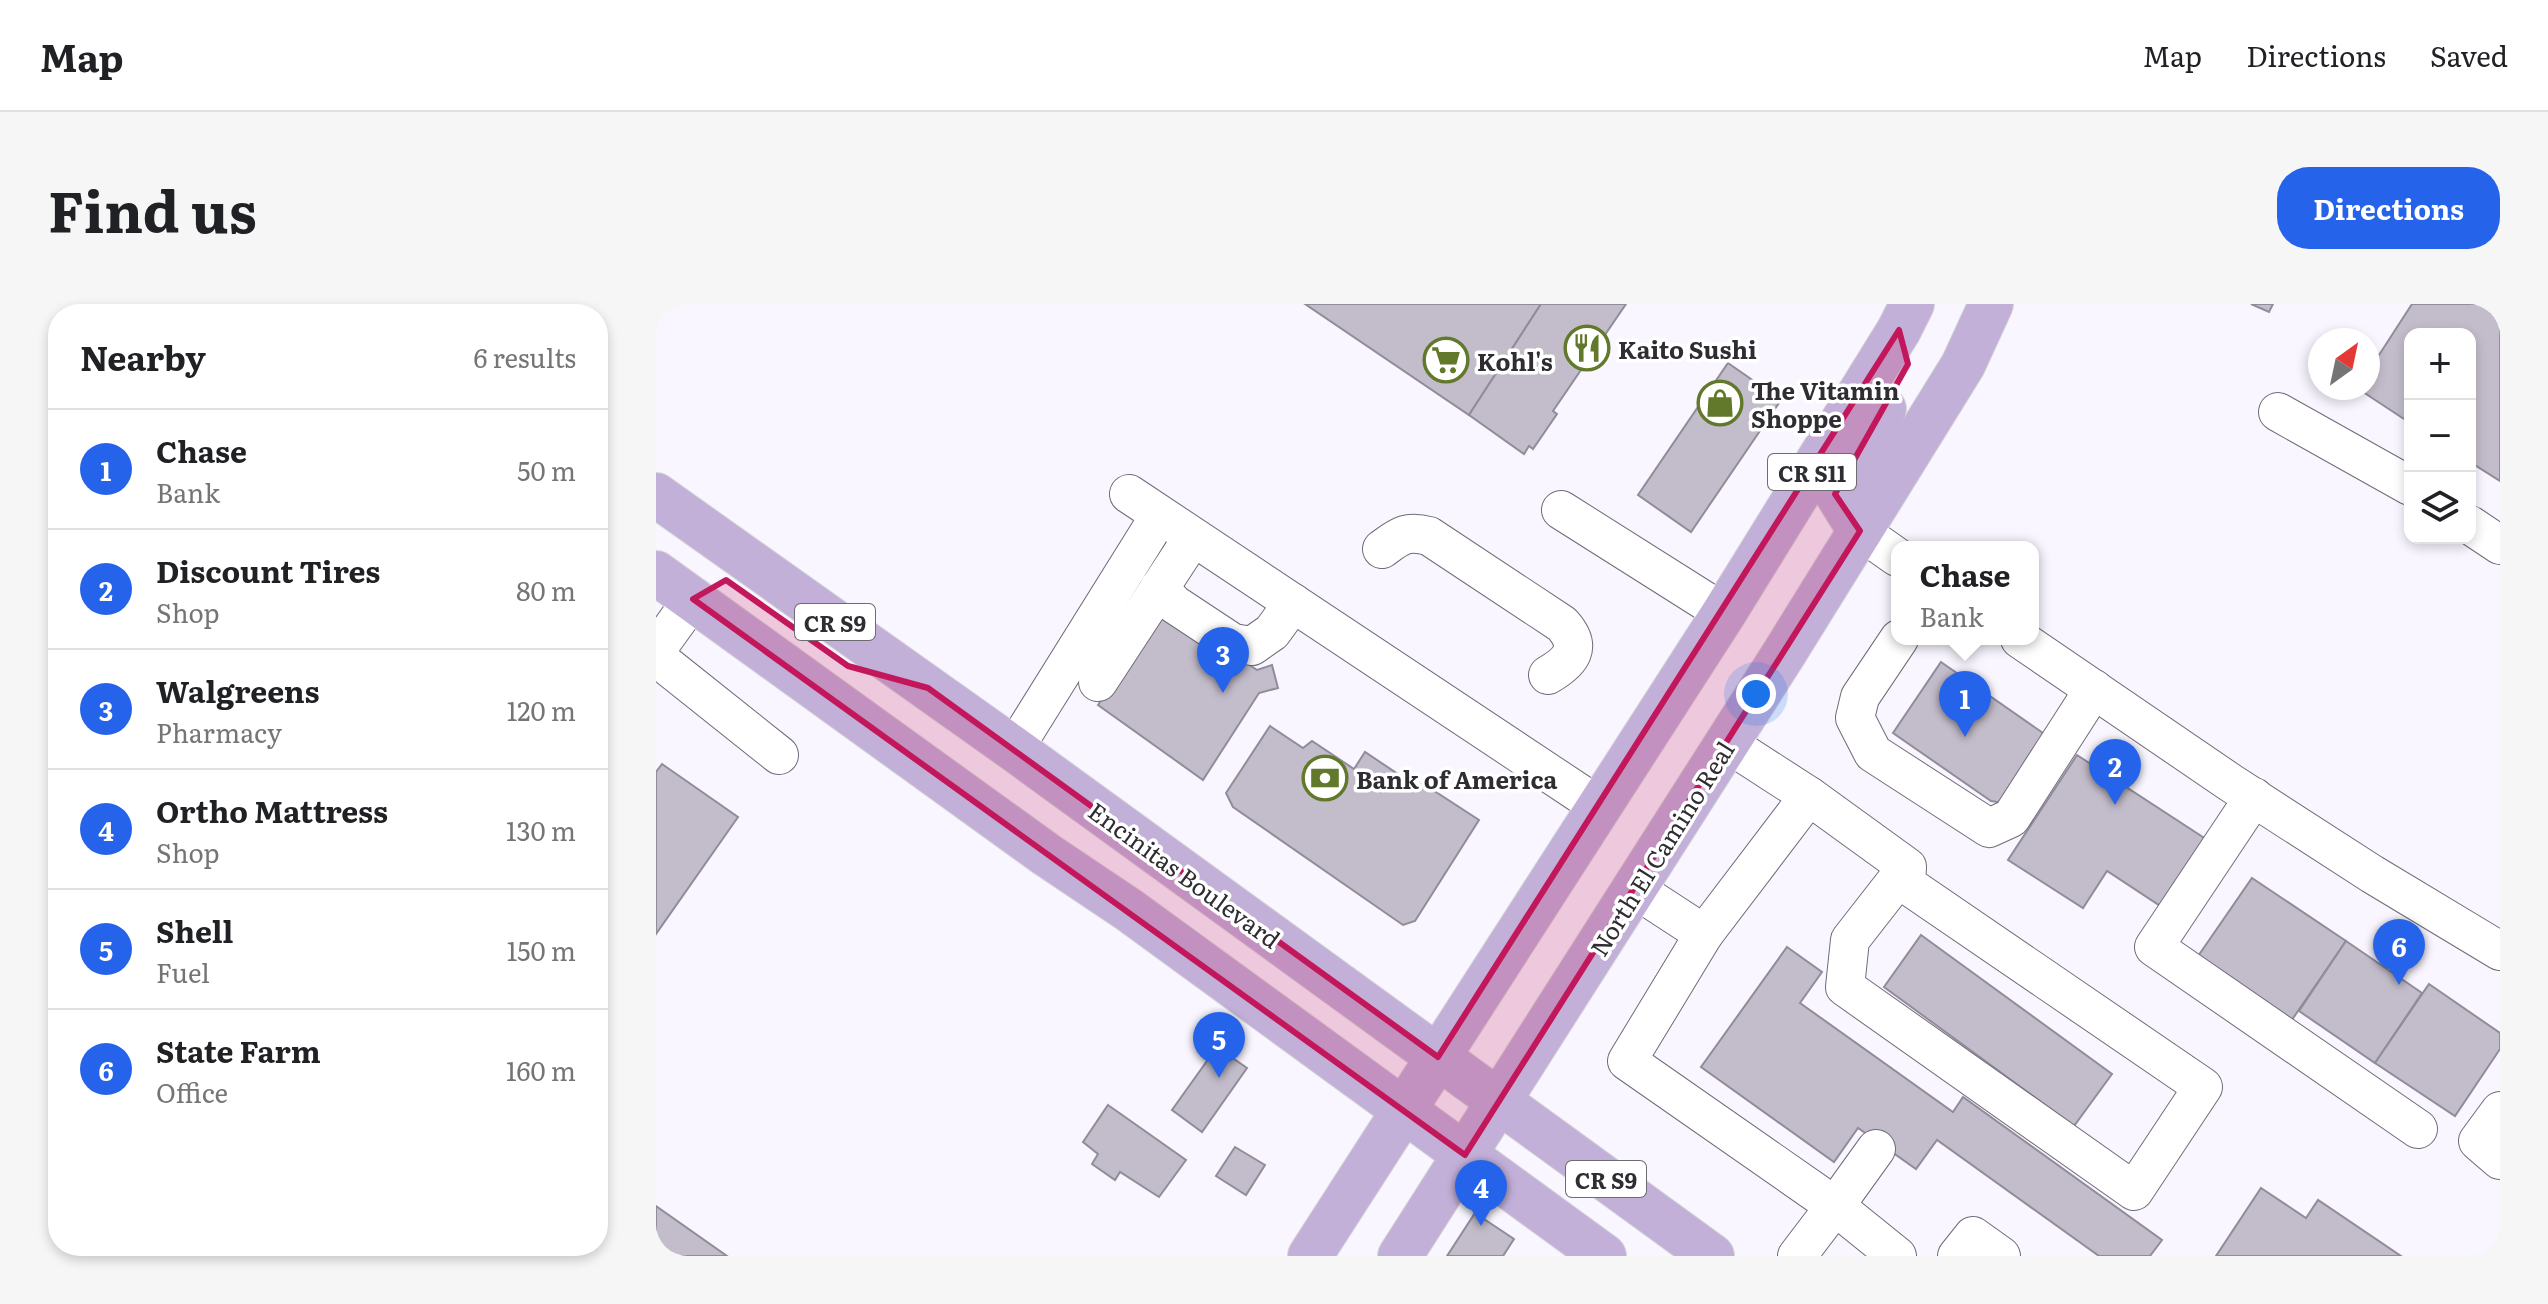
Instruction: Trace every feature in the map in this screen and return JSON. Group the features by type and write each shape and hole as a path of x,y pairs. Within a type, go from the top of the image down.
{"main road":[{"name":"North El Camino Real","path":"1499,1102 1963,365 1991,304"},
{"path":"1860,531 1837,494 1908,364 1906,317"},
{"name":"CR S11","path":"1403,1110 1724,613 1906,317"},
{"name":"Encinitas Boulevard","path":"656,495 1014,749 1712,1256"},
{"name":"CR S9","path":"656,573 1047,855 1129,910 1604,1256"},
{"path":"693,599 726,580 848,666 928,688"},
{"name":"CR S11","path":"1465,1155 1499,1102"},
{"path":"1310,1256 1403,1110"},
{"path":"1400,1256 1465,1155"}],"lane":[{"path":"2278,412 2404,483"},
{"path":"1129,494 1600,807"},
{"path":"1561,510 1724,613"},
{"path":"1014,749 1160,515"},
{"path":"2476,529 2500,545"},
{"path":"1860,531 1891,553"},
{"path":"1382,549 1413,532 1429,536 1562,624 1573,637 1574,649 1564,666 1548,675"},
{"path":"1098,682 1193,537"},
{"path":"1159,588 1174,604 1233,643 1252,646 1272,632 1293,603"},
{"path":"656,650 693,599"},
{"path":"1895,645 1860,697 1855,718 1873,753 1989,828 2011,818 2094,689"},
{"path":"2029,645 2372,874 2500,951"},
{"path":"656,657 779,755"},
{"path":"1727,743 1809,796 1907,867"},
{"path":"1809,796 1704,934 1627,1061 1835,1206 1897,1256"},
{"path":"2254,797 2154,947 2418,1129"},
{"path":"1907,867 1906,884 2203,1087 2134,1191 1845,987 1850,940 1907,867"},
{"path":"1635,889 1704,934"},
{"path":"2500,1111 2478,1141 2500,1160"},
{"path":"1797,1256 1876,1149"},
{"path":"1957,1256 1973,1236 2001,1256"}],"highlighted area":[{"path":"1899,330 1908,364 1835,494 1860,531 1465,1155 693,599 726,580 848,666 928,688 1438,1057"}],"building":[{"name":"Kohl's","path":"1305,304 1541,304 1469,415"},
{"path":"1541,304 1626,304 1553,411 1557,414 1533,449 1529,446 1524,454 1469,415"},
{"path":"2251,304 2273,304 2269,312"},
{"path":"2412,304 2500,304 2500,481 2476,466 2476,328 2404,328 2404,419 2375,400 2380,400 2380,353"},
{"path":"1728,363 1781,400 1691,532 1638,495"},
{"path":"1163,607 1257,670 1272,665 1278,688 1259,693 1203,780 1098,705"},
{"path":"1941,662 2053,740 2010,804 1991,801 1893,733"},
{"path":"1270,726 1303,748 1312,741 1354,769 1365,752 1419,788 1422,783 1479,820 1415,921 1403,925 1233,807 1226,793"},
{"path":"2077,755 2212,843 2168,911 2107,871 2083,908 2008,860"},
{"path":"662,764 738,817 656,934 656,772"},
{"path":"2252,878 2346,941 2287,1027 2194,962"},
{"path":"1921,935 2112,1074 2074,1126 1884,987"},
{"path":"2346,941 2422,993 2375,1063 2299,1011"},
{"path":"1787,947 1822,972 1800,1003 1953,1112 1963,1097 2162,1240 2150,1256 2099,1256 1937,1140 1916,1169 1858,1128 1834,1162 1701,1067"},
{"path":"2429,984 2500,1033 2500,1049 2455,1116 2375,1063"},
{"path":"1217,1047 1247,1068 1202,1132 1172,1110"},
{"path":"1108,1105 1186,1160 1159,1197 1120,1172 1115,1180 1092,1164 1098,1154 1083,1142"},
{"path":"1235,1147 1265,1165 1246,1195 1216,1176"},
{"path":"2261,1188 2306,1218 2318,1200 2401,1256 2216,1256"},
{"path":"656,1206 727,1256 656,1256"},
{"path":"1475,1213 1514,1239 1503,1256 1447,1256"}],"place":[{"name":"Kaito Sushi","path":"1587,348"},
{"name":"Kohl's","path":"1446,360"},
{"name":"The Vitamin Shoppe","path":"1720,403"},
{"name":"Walgreens","path":"1223,693"},
{"name":"Chase","path":"1965,737"},
{"name":"Bank of America","path":"1325,778"},
{"name":"Discount Tires","path":"2115,805"},
{"name":"State Farm","path":"2399,985"},
{"name":"Shell","path":"1219,1078"},
{"name":"Ortho Mattress","path":"1481,1226"}]}
